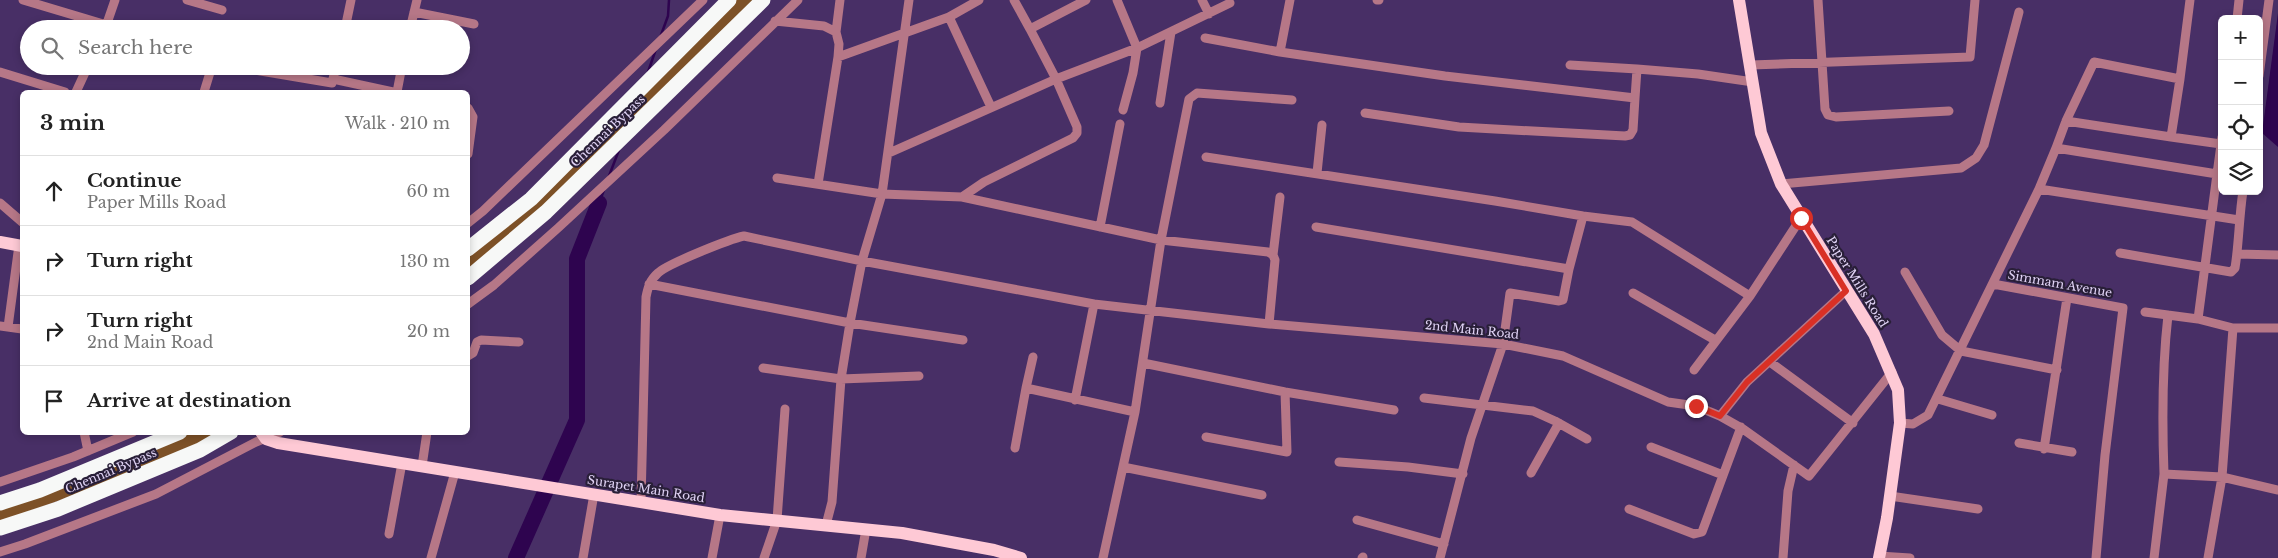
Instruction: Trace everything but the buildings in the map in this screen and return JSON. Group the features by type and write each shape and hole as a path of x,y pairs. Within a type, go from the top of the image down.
{"highway":[{"name":"Chennai Bypass","path":"470,247 531,199 729,0"},
{"name":"Chennai Bypass","path":"470,276 546,212 763,0"},
{"name":"Chennai Bypass","path":"0,503 40,490 173,435"},
{"name":"Chennai Bypass","path":"0,528 76,502 200,450 226,435"}],"main road":[{"name":"Paper Mills Road","path":"1739,0 1761,133 1781,184 1874,334 1892,372 1898,390 1900,423 1879,557"},
{"path":"0,242 20,246"},
{"name":"Surapet Main Road","path":"263,436 402,463 720,515 902,533 993,554 1021,558"}],"street":[{"path":"23,0 87,20"},
{"path":"108,20 115,0"},
{"path":"187,0 222,10"},
{"path":"347,20 351,0"},
{"path":"412,20 417,0"},
{"path":"470,221 703,0"},
{"path":"470,303 494,285 558,228 664,130 798,0"},
{"path":"818,184 838,57 839,44 836,32 840,0"},
{"path":"826,525 833,494 841,379 862,261 882,194 909,0"},
{"path":"838,57 949,17 979,0"},
{"path":"962,197 984,182 1073,138 1077,133 1077,127 1056,79 1014,0"},
{"path":"1030,29 1086,0"},
{"path":"1117,0 1137,48 1134,73 1123,110"},
{"path":"1202,0 1209,14"},
{"path":"1280,52 1290,0"},
{"path":"1818,0 1825,109 1828,115 1836,117 1949,111"},
{"path":"1750,65 1970,57 1975,0"},
{"path":"2171,137 2190,0"},
{"path":"2237,15 2239,0"},
{"path":"2261,60 2269,0"},
{"path":"888,153 1056,79 1137,48 1230,3"},
{"path":"414,12 454,20"},
{"path":"1781,184 1961,168 1976,158 1984,145 2019,12"},
{"path":"949,17 991,108"},
{"path":"775,21 824,26 836,32"},
{"path":"470,23 474,24"},
{"path":"1160,103 1171,32"},
{"path":"1205,38 1280,52 1445,76 1635,98"},
{"path":"1900,423 1913,424 1928,415 1938,399 2039,189 2066,121 2094,62 2180,79"},
{"path":"1570,65 1698,74 1753,82"},
{"path":"1365,113 1459,127 1624,136 1630,135 1633,130 1637,70"},
{"path":"0,72 58,90"},
{"path":"77,90 84,75"},
{"path":"205,90 209,75"},
{"path":"279,75 332,85 375,90"},
{"path":"397,90 400,75"},
{"path":"1103,558 1135,412 1144,363 1161,240 1189,99 1197,93 1292,100"},
{"path":"470,112 473,117 470,139"},
{"path":"2066,121 2171,137 2218,141"},
{"path":"1100,227 1120,124"},
{"path":"1317,173 1322,125"},
{"path":"2056,148 2216,174"},
{"path":"2198,319 2220,150"},
{"path":"1206,157 1632,222 1750,296"},
{"path":"777,178 882,194 962,197 1161,240 1268,252 1273,255"},
{"path":"2039,189 2239,220"},
{"path":"2120,254 2231,272 2235,268 2242,195"},
{"path":"1269,324 1275,260 1273,255 1280,197"},
{"path":"0,203 20,220"},
{"path":"1440,558 1471,438 1503,344 1510,294 1563,300 1584,216"},
{"path":"1694,370 1750,296 1801,218"},
{"path":"1316,227 1569,270"},
{"name":"2nd Main Road","path":"649,284 659,271 731,239 744,236 862,261 1094,304 1269,324 1503,344 1563,356 1668,402 1696,406 1720,416 1741,428 1809,476 1852,423"},
{"path":"20,251 4,326 20,329"},
{"path":"2237,254 2278,255"},
{"path":"1905,272 1942,335 1961,351 2057,370"},
{"path":"641,502 646,297 649,284 850,323 963,340"},
{"name":"Simmam Avenue","path":"1993,284 2122,308 2105,455 2096,558"},
{"path":"1720,416 1747,382 1846,291"},
{"path":"1633,293 1715,340"},
{"path":"2044,449 2067,298"},
{"path":"1075,400 1094,304"},
{"path":"2146,312 2198,319 2233,328 2278,328"},
{"path":"2154,558 2164,474 2162,421 2163,360 2168,315"},
{"path":"2208,558 2222,477 2233,328"},
{"path":"470,355 473,353 477,342 481,340 519,342"},
{"path":"1015,448 1033,357"},
{"path":"1770,362 1852,423 1892,372"},
{"path":"1144,363 1284,392 1394,410"},
{"path":"762,368 841,379 920,376"},
{"path":"1026,388 1135,412"},
{"path":"1206,437 1287,452 1284,392"},
{"path":"1424,398 1533,411 1560,423 1587,440"},
{"path":"1938,399 1992,414"},
{"path":"764,558 777,520 785,409"},
{"path":"1531,473 1560,423"},
{"path":"1629,509 1694,534 1702,532 1741,428"},
{"path":"85,435 88,451"},
{"path":"0,482 88,451 126,435"},
{"path":"422,466 427,435"},
{"path":"0,552 156,494 256,442 263,436"},
{"path":"2020,444 2072,452"},
{"path":"1651,447 1723,475"},
{"path":"1339,462 1408,467 1463,474"},
{"path":"389,534 402,463"},
{"path":"1783,558 1788,491 1794,465"},
{"path":"1123,467 1262,495"},
{"path":"431,558 455,472"},
{"path":"2164,474 2222,477 2278,490"},
{"path":"583,558 594,494"},
{"path":"1890,496 1978,509"},
{"path":"712,558 720,515"},
{"path":"1357,520 1444,544"},
{"path":"861,558 866,529"},
{"path":"1879,557 1910,558"}],"shaded area":[{"path":"736,0 755,0 565,187 470,269 470,253"},
{"path":"2278,13 2278,147 2263,134"},
{"path":"186,435 218,435 119,479 0,522 0,507 158,449"}],"waterway":[{"path":"661,35 668,16 669,0"},
{"path":"648,72 656,49"},
{"path":"629,122 637,101"},
{"path":"609,176 619,150"},
{"path":"599,203 604,190"},
{"path":"516,558 577,420 577,259 599,203"}],"route":[{"path":"1696,406 1720,416 1747,382 1846,291 1801,218"}]}
